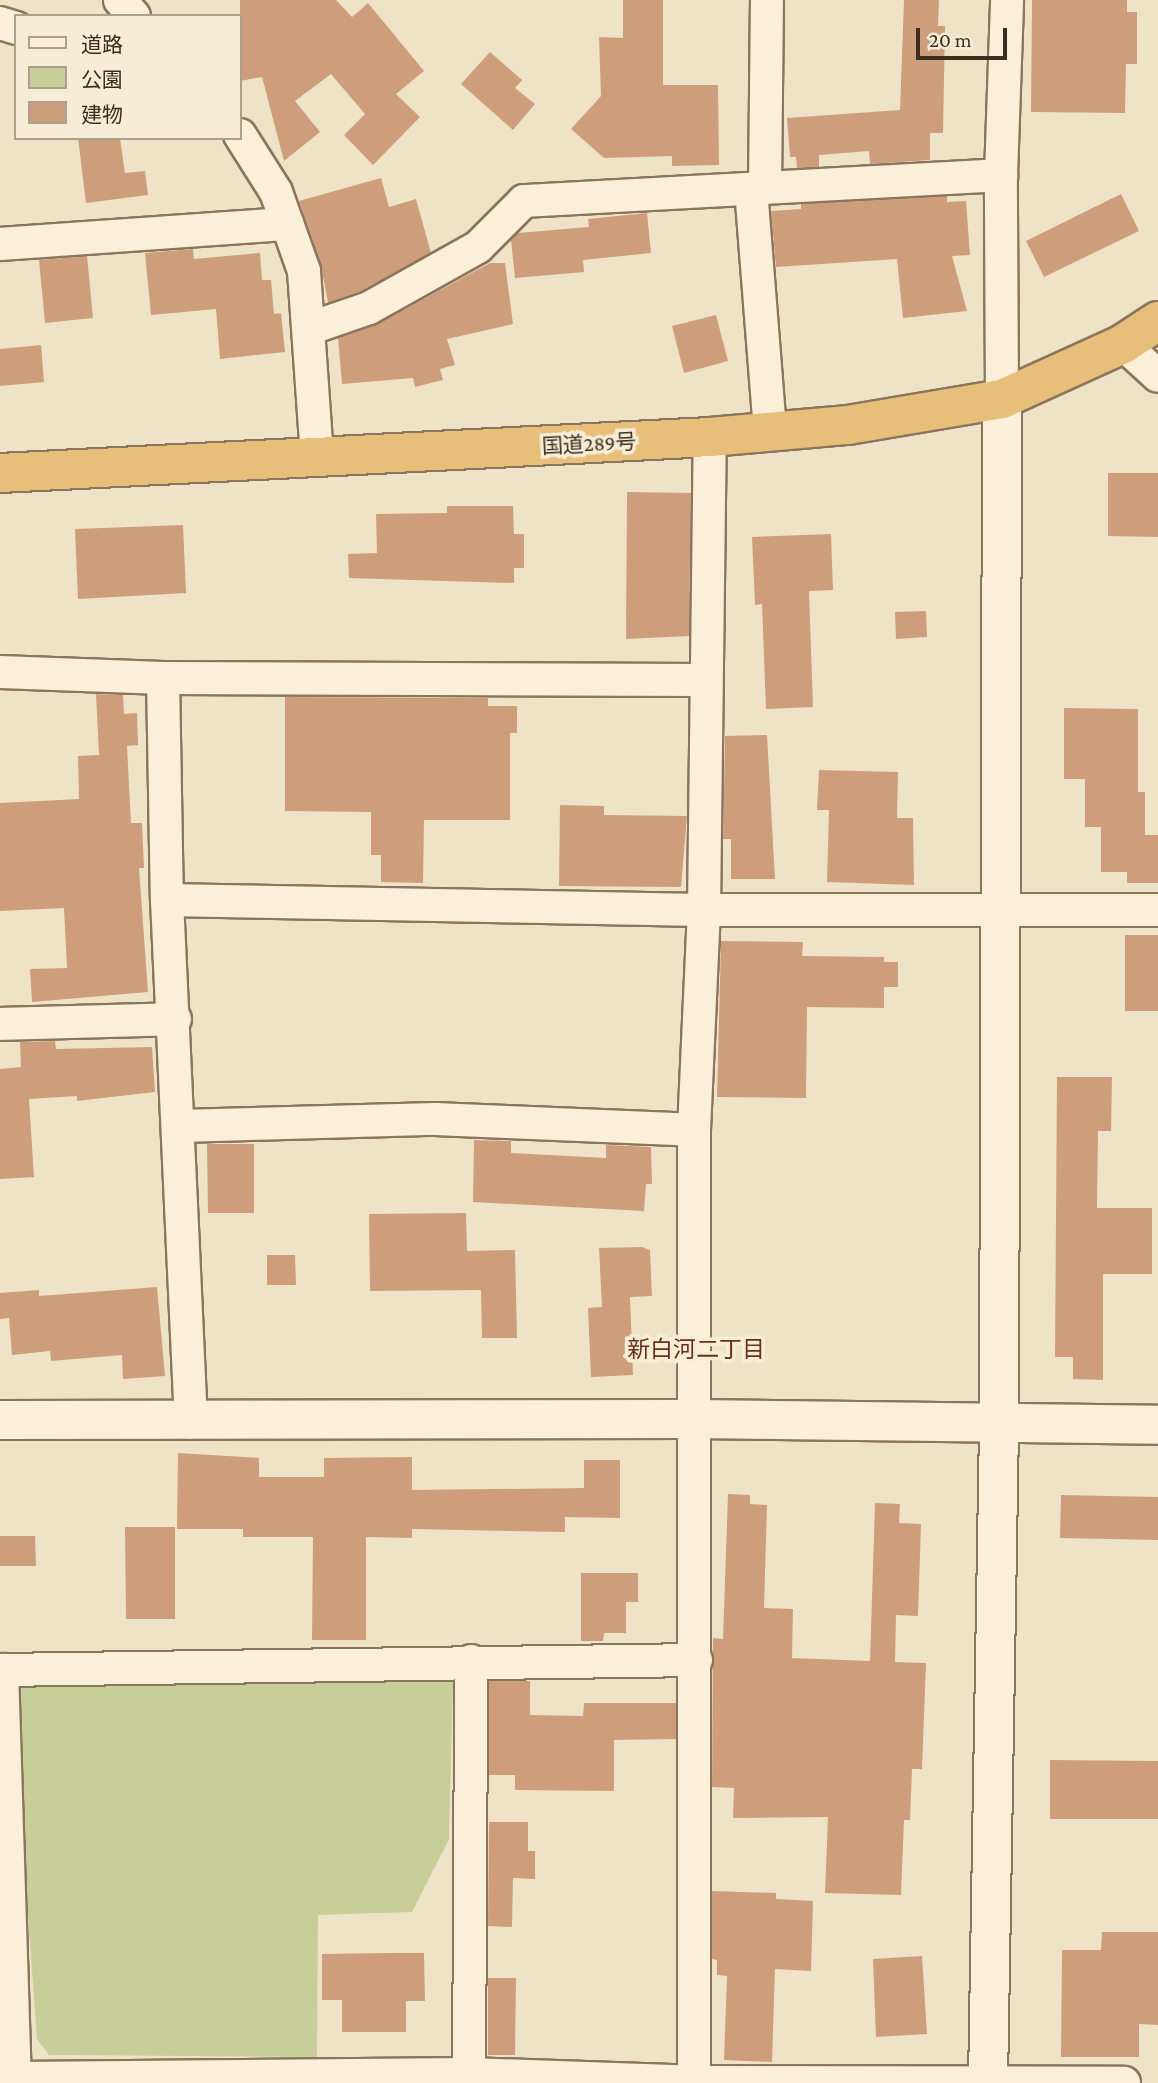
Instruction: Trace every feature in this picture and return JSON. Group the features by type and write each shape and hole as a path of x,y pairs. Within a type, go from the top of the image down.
{"highway":[{"name":"国道289号","path":"0,473 710,437 848,425 1002,399 1122,344 1158,321"}],"street":[{"path":"120,0 132,14"},
{"path":"767,0 758,188 769,432"},
{"path":"988,2082 999,1425 1001,176 1007,0"},
{"path":"242,138 276,192 304,271 311,328 317,458"},
{"path":"311,328 369,308 478,247 524,201 1001,176"},
{"path":"0,244 287,224"},
{"path":"1122,344 1158,376"},
{"path":"694,2083 694,1130 705,910 704,680 710,437"},
{"path":"0,672 163,678 704,680"},
{"path":"163,678 167,900 180,1126 191,1422"},
{"path":"167,900 705,910 1158,910"},
{"path":"0,1024 174,1019"},
{"path":"180,1126 436,1119 694,1130"},
{"path":"0,1420 191,1422 694,1419 1158,1425"},
{"path":"696,1660 471,1661 1,1670 15,2081 469,2079 694,2083 1124,2083"},
{"path":"469,2079 471,1661"}],"green space":[{"path":"441,1666 453,1680 449,1839 412,1912 318,1915 317,2057 49,2055 37,2039 11,1683"}],"building":[{"path":"240,0 336,0 352,17 368,3 424,71 396,94 420,117 373,165 344,135 365,114 331,74 295,101 320,132 284,161 262,77 242,81"},
{"path":"623,0 663,0 663,85 718,85 719,165 672,166 672,156 604,158 571,129 601,96 599,37 623,38"},
{"path":"904,0 939,0 938,26 945,26 943,133 930,133 930,160 870,164 869,151 819,155 819,167 797,168 796,157 790,157 787,118 900,110"},
{"path":"1032,0 1127,0 1127,12 1137,12 1137,64 1126,64 1125,113 1031,112"},
{"path":"490,52 522,80 515,88 535,104 513,130 461,84"},
{"path":"78,140 120,140 125,173 145,171 148,195 86,203"},
{"path":"381,178 389,207 416,199 431,253 361,291 328,303 321,265 299,201"},
{"path":"1121,194 1139,231 1044,277 1026,241"},
{"path":"947,196 947,202 966,201 970,255 952,256 967,311 903,318 897,259 776,267 771,211 801,209 801,204"},
{"path":"647,213 651,253 583,260 584,272 515,278 511,240 518,233 589,227 588,219"},
{"path":"193,249 194,259 260,253 262,280 271,280 274,314 281,313 285,352 220,359 216,309 151,315 145,253"},
{"path":"87,256 93,318 45,323 39,260"},
{"path":"490,263 505,263 513,324 447,339 455,365 440,369 443,380 415,387 413,378 342,384 338,338 378,324"},
{"path":"716,315 728,361 684,373 672,326"},
{"path":"41,345 44,382 0,386 0,349"},
{"path":"1108,473 1158,473 1158,537 1108,536"},
{"path":"627,492 691,493 689,636 626,639"},
{"path":"447,506 513,506 514,534 524,534 524,568 514,568 514,583 349,578 348,554 377,553 376,514 447,513"},
{"path":"183,525 186,593 78,599 75,529"},
{"path":"831,534 833,590 809,591 813,707 766,709 762,604 755,605 752,537"},
{"path":"926,611 927,637 896,639 895,612"},
{"path":"96,694 123,695 124,714 137,713 138,745 127,746 131,823 142,823 144,868 139,868 148,992 32,1002 30,969 67,968 64,908 0,911 0,803 79,799 78,756 99,755"},
{"path":"285,697 488,698 488,706 517,706 517,733 510,733 510,820 424,820 423,883 381,882 381,855 371,855 371,812 285,811"},
{"path":"1064,708 1138,709 1138,792 1145,792 1145,835 1158,835 1158,883 1127,883 1127,872 1101,872 1101,827 1085,827 1085,779 1064,779"},
{"path":"767,735 775,879 731,879 731,839 723,839 725,736"},
{"path":"819,770 898,772 897,818 913,818 914,885 827,882 829,810 817,810"},
{"path":"560,805 604,806 604,815 687,816 681,887 559,886"},
{"path":"1125,935 1158,935 1158,1011 1125,1011"},
{"path":"721,941 803,942 802,956 884,957 884,962 898,962 898,987 884,987 884,1008 807,1007 806,1098 717,1097"},
{"path":"55,1041 56,1049 152,1047 155,1092 77,1101 77,1096 29,1099 34,1177 0,1179 0,1069 21,1067 20,1042"},
{"path":"1057,1077 1112,1077 1111,1131 1098,1131 1097,1208 1152,1208 1152,1274 1103,1274 1103,1380 1073,1379 1073,1357 1055,1357"},
{"path":"474,1140 511,1141 511,1153 606,1158 606,1145 651,1147 652,1184 646,1184 644,1211 473,1202"},
{"path":"207,1144 254,1144 254,1213 208,1213"},
{"path":"466,1213 467,1251 515,1250 517,1338 482,1338 481,1290 370,1291 369,1214"},
{"path":"642,1247 650,1250 652,1296 630,1297 633,1375 591,1377 588,1308 602,1307 599,1248"},
{"path":"267,1255 295,1255 296,1285 267,1285"},
{"path":"157,1287 165,1376 123,1379 122,1355 51,1361 50,1351 12,1355 9,1318 0,1319 0,1293 39,1290 39,1296"},
{"path":"178,1453 259,1458 259,1477 324,1477 324,1458 412,1457 412,1490 584,1488 584,1460 620,1460 620,1518 565,1517 565,1532 412,1529 412,1538 366,1537 366,1640 312,1640 313,1537 243,1537 243,1529 177,1529"},
{"path":"728,1494 750,1495 750,1504 767,1505 764,1608 793,1609 792,1658 870,1661 875,1503 900,1504 899,1523 921,1524 918,1616 896,1615 895,1662 926,1663 922,1769 912,1769 910,1820 904,1820 901,1895 825,1893 828,1817 733,1818 734,1788 712,1787 713,1638 723,1639"},
{"path":"1061,1495 1158,1497 1158,1540 1060,1538"},
{"path":"125,1527 175,1527 175,1619 126,1619"},
{"path":"0,1536 35,1536 36,1566 0,1566"},
{"path":"581,1573 638,1573 638,1602 626,1602 626,1633 604,1633 603,1641 581,1641"},
{"path":"489,1681 530,1681 530,1715 583,1716 584,1703 676,1703 676,1739 614,1740 614,1791 515,1790 515,1775 489,1775"},
{"path":"1050,1760 1158,1761 1158,1819 1050,1819"},
{"path":"489,1822 528,1822 528,1851 535,1851 535,1879 513,1878 512,1927 488,1926"},
{"path":"712,1891 776,1893 776,1899 813,1901 811,1971 775,1969 772,2062 724,2060 727,1976 717,1975 717,1960 712,1959"},
{"path":"1102,1932 1158,1932 1158,2025 1139,2024 1139,2057 1061,2057 1062,1950 1101,1950"},
{"path":"424,1953 425,2001 406,2001 406,2032 342,2032 342,2000 322,2000 322,1954"},
{"path":"922,1956 927,2034 876,2037 873,1959"},
{"path":"488,1978 516,1978 515,2055 488,2055"}],"district":[{"name":"新白河二丁目","path":"696,1349"}]}
